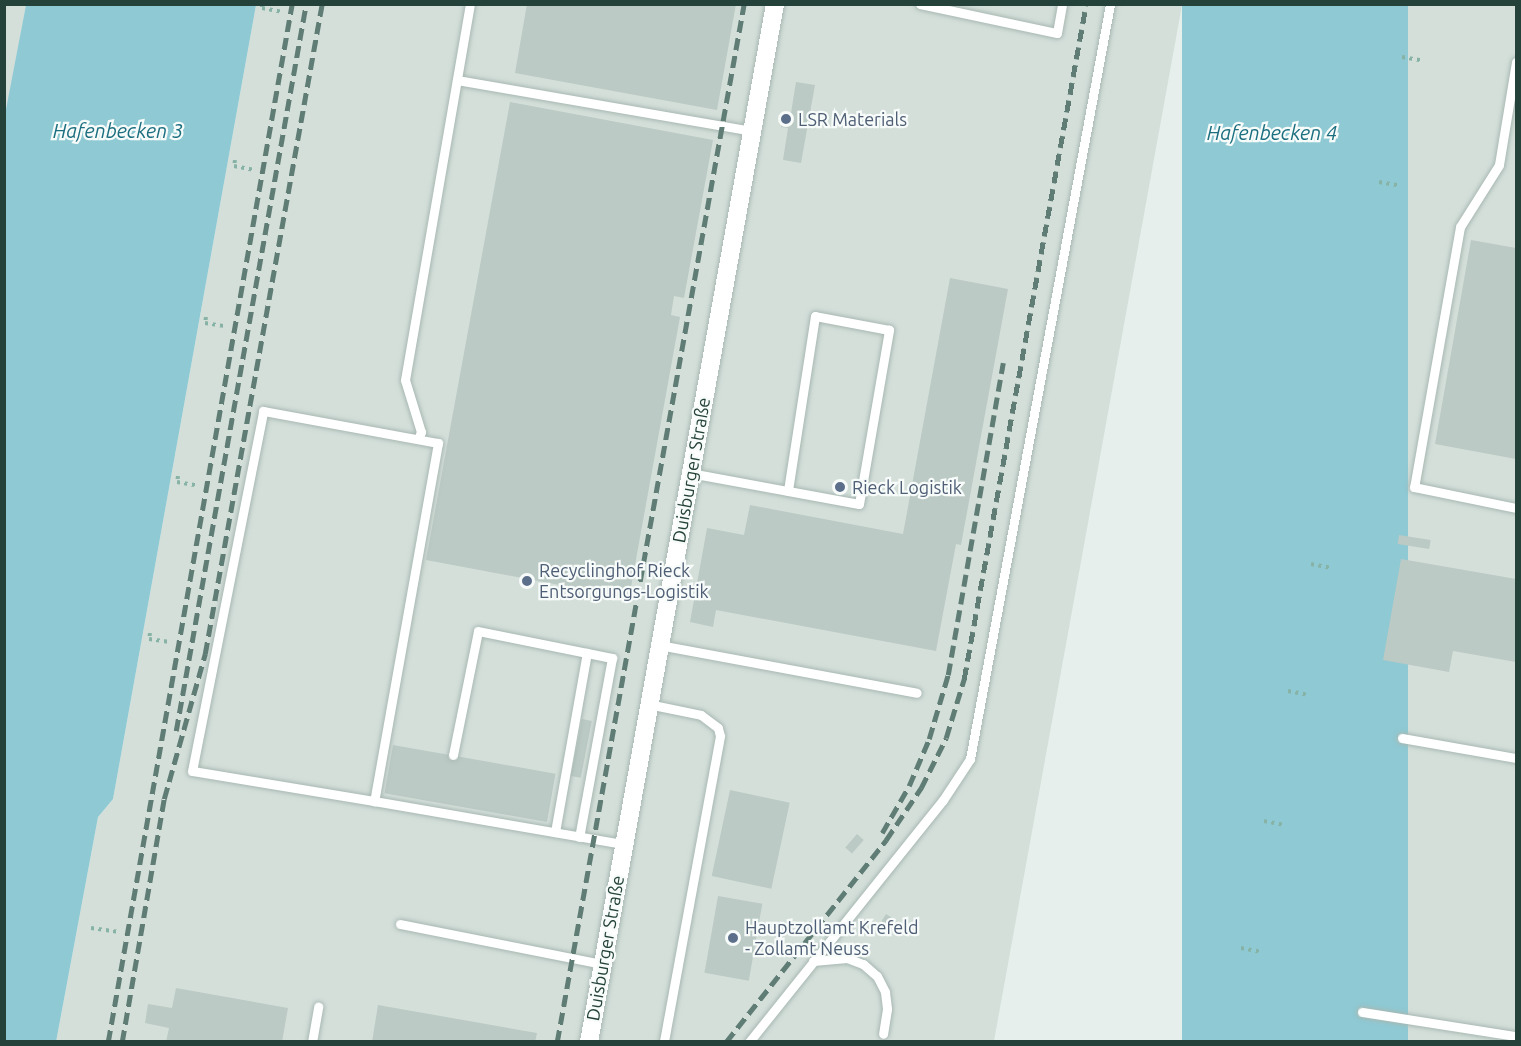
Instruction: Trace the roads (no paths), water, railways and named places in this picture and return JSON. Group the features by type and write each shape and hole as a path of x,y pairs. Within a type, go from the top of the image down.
{"street":[{"name":"Duisburger Straße","path":"589,1041 775,4"}],"lane":[{"path":"418,439 421,432 405,380 470,4"},
{"path":"920,4 1057,33 1062,4"},
{"path":"749,1041 943,800 970,759 1110,4"},
{"path":"1516,62 1499,165 1460,227 1414,487 1516,508"},
{"path":"457,80 752,131"},
{"path":"690,473 788,491 859,504 889,330 815,316 788,491"},
{"path":"374,801 438,443 263,411 192,771 623,844"},
{"path":"453,755 478,631 612,658 579,837"},
{"path":"659,645 917,693"},
{"path":"555,832 587,652"},
{"path":"648,704 701,715 717,728 720,736 664,1041"},
{"path":"1402,738 1516,758"},
{"path":"400,924 602,964"},
{"path":"813,961 847,958 863,964 876,976 885,992 887,1009 883,1034"},
{"path":"312,1041 318,1007"},
{"path":"1362,1012 1516,1036"}],"water":[{"name":"Hafenbecken 3","path":"26,5 256,5 113,799 98,817 56,1042 4,1041 4,120"},
{"name":"Hafenbecken 4","path":"1182,5 1408,5 1408,1042 1182,1042"}],"railway":[{"path":"108,1042 292,4"},
{"path":"176,731 306,4"},
{"path":"122,1042 164,799 205,654 322,4"},
{"path":"557,1042 744,4"},
{"path":"726,1042 886,840 921,788 946,738 964,679 1086,4"},
{"path":"882,833 909,786 929,739 948,675 1003,363"}],"place":[{"name":"LSR Materials","path":"786,119"},
{"name":"Rieck Logistik","path":"840,487"},
{"name":"Recyclinghof Rieck Entsorgungs-Logistik","path":"527,581"},
{"name":"Hauptzollamt Krefeld - Zollamt Neuss","path":"733,938"}]}
